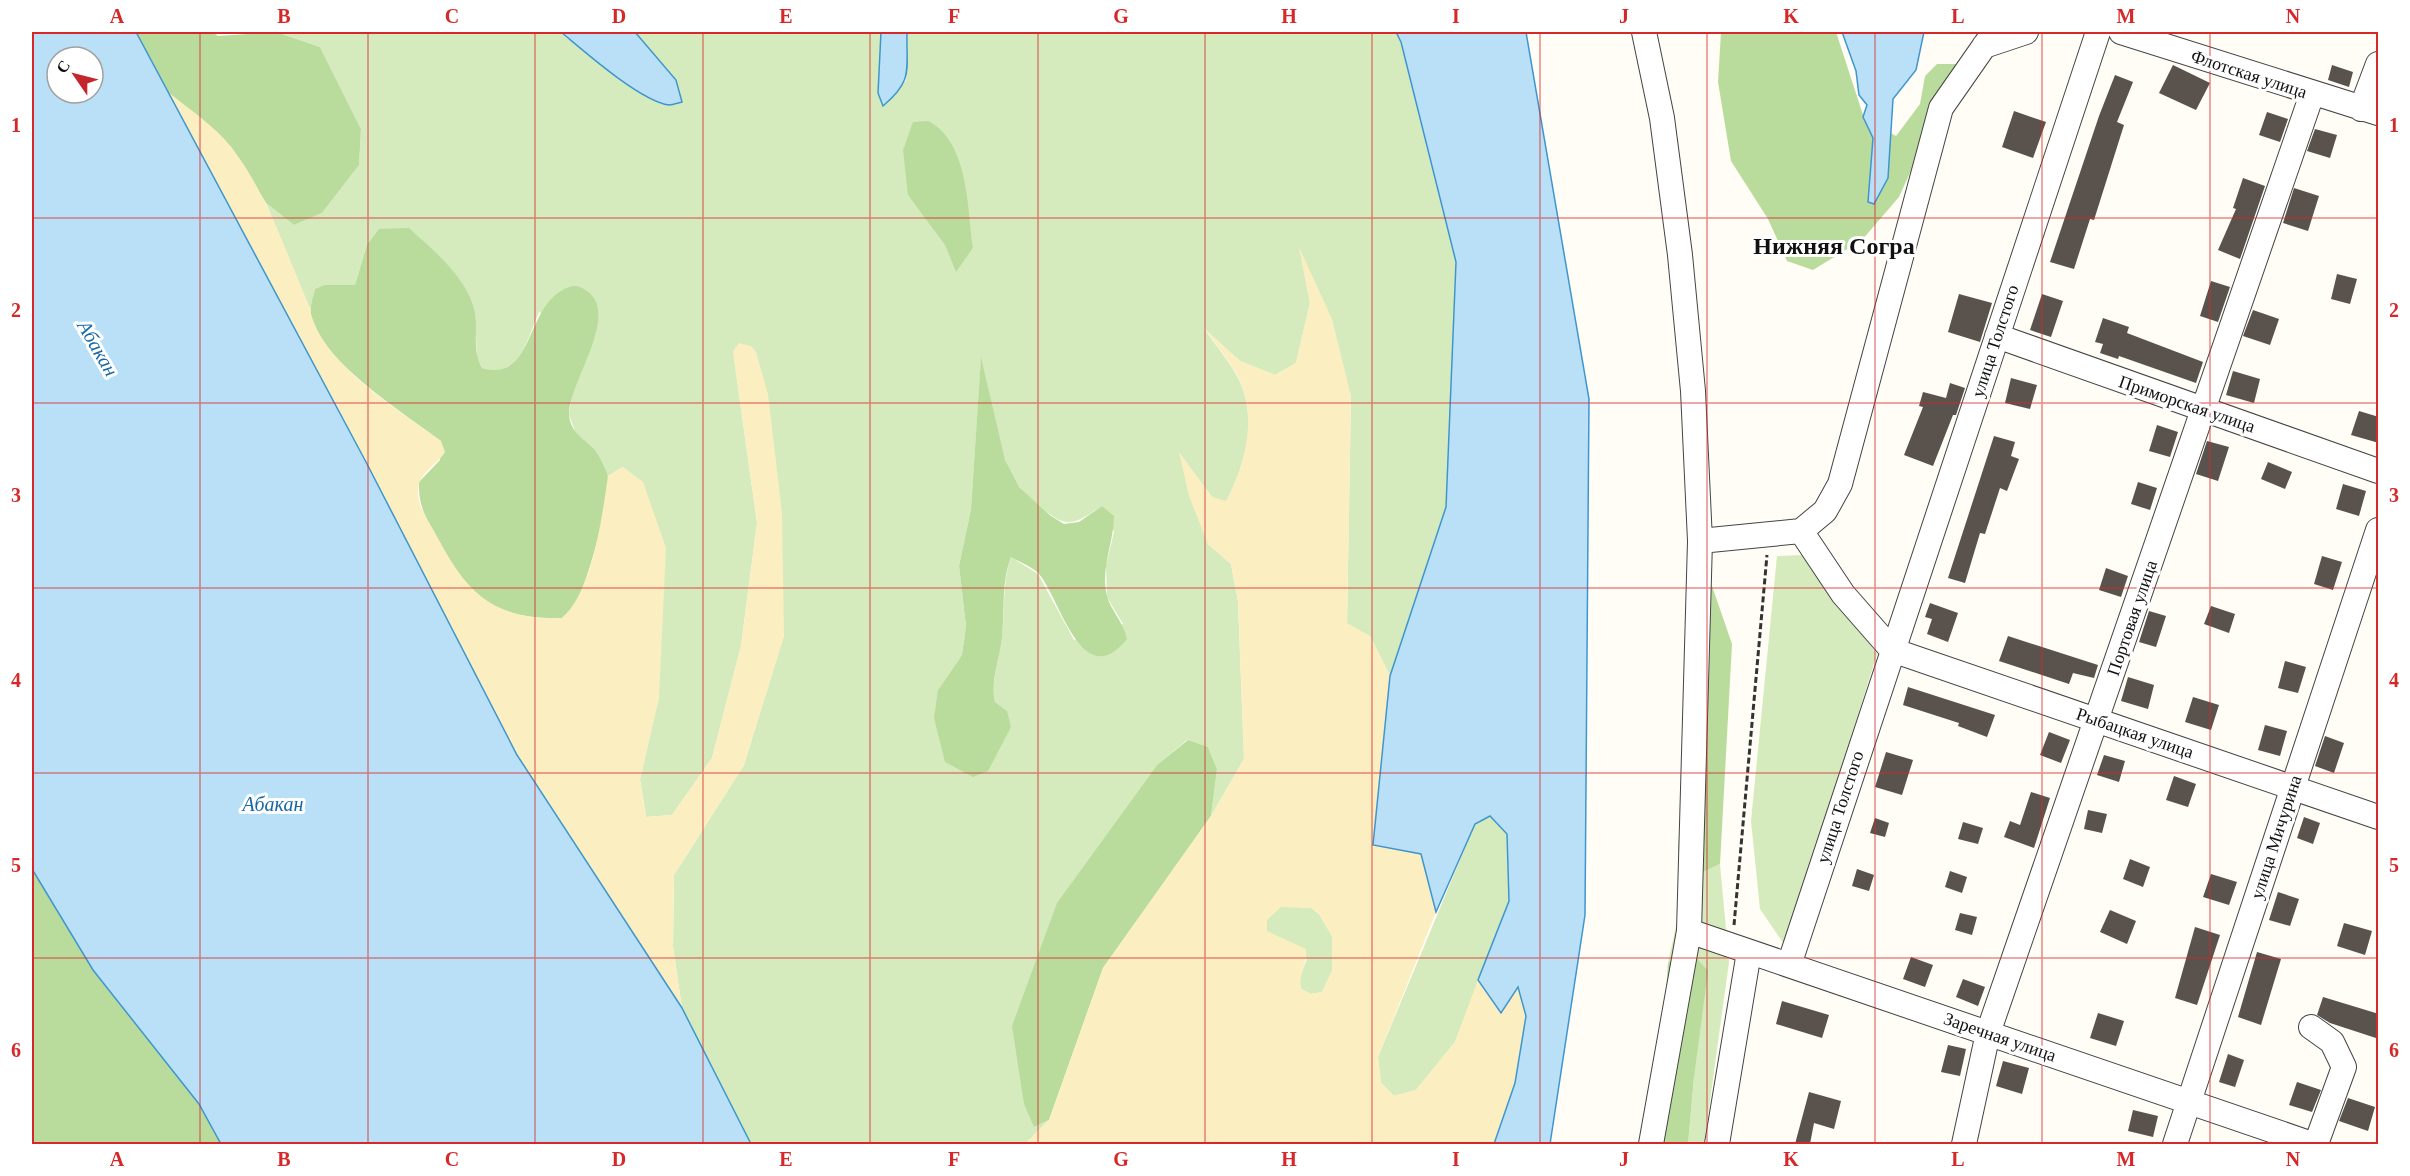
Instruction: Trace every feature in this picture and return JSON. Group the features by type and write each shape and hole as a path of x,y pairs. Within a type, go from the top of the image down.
{"street":[{"path":"1644,32 1662,118 1680,255 1693,391 1700,541 1689,931 1651,1144"},
{"path":"1700,541 1801,531 1825,511 1840,484 1941,108 1989,39 2026,32"},
{"name":"улица Толстого","path":"1789,965 2098,32"},
{"name":"Флотская улица","path":"2126,32 2370,111"},
{"path":"2370,111 2379,64"},
{"name":"Портовая улица","path":"1964,1144 1988,1033 2312,94"},
{"name":"Приморская улица","path":"1996,336 2379,471"},
{"name":"улица Мичурина","path":"2175,1144 2379,530"},
{"path":"1801,531 1843,594 1892,650"},
{"name":"Рыбацкая улица","path":"1892,650 2379,817"},
{"name":"Заречная улица","path":"1689,931 2314,1144"},
{"path":"1717,1144 1741,949"},
{"path":"2311,1027 2331,1042 2344,1067 2314,1144"}],"path":[{"path":"1741,949 1768,536"}],"green space":[{"path":"136,32 212,32 218,36 276,32 320,47 361,129 359,165 322,213 294,225 266,203 231,147 203,120 169,93"},
{"path":"276,32 561,32 596,61 648,96 676,80 635,32 881,32 878,93 906,81 907,32 1396,32 1401,42 1456,262 1446,507 1390,676 1370,636 1347,624 1351,396 1300,250 1310,303 1296,363 1275,375 1240,361 1205,330 1236,374 1245,395 1248,410 1247,442 1239,473 1226,502 1212,497 1180,454 1208,544 1231,564 1238,601 1244,759 1211,816 1217,769 1208,747 1187,740 1158,764 1034,1127 1049,1120 1025,1144 751,1144 682,1008 673,947 674,875 744,765 784,635 733,351 757,523 741,646 712,758 672,815 646,817 640,779 659,697 623,467 608,476 594,450 577,436 569,415 572,392 596,333 539,312 520,355 513,363 495,370 482,368 477,359 475,313 367,245 355,285 324,285 315,289 310,309 266,203 294,225 322,213 359,165 361,129 320,47","holes":["945,245 973,248 956,271","981,360 1005,459 1021,490 1048,513 1063,521 1076,521 1102,506 1114,532 1106,565 1107,597 1123,624 1074,640 1038,574 1011,557 1006,577 1001,645 994,677 995,702 1007,711 938,690 962,655 966,626 959,566 971,509"]},
{"path":"1721,32 1836,32 1864,118 1896,136 1920,104 1925,76 1937,64 1959,64 1899,197 1862,240 1813,270 1787,261 1768,219 1731,161 1718,82"},
{"path":"928,121 941,131 951,144 964,177 973,248 956,272 945,245 908,195 903,150 913,122"},
{"path":"409,228 449,266 465,288 475,313 476,348 482,368 498,370 511,365 520,356 541,314 561,291 576,286 594,298 598,312 597,328 569,413 571,425 594,449 606,470 607,498 593,557 581,591 574,606 562,618 519,615 502,609 487,601 461,577 427,520 420,499 419,482 440,460 441,441 347,368 330,351 318,333 311,316 315,289 324,285 355,285 367,245 379,229"},
{"path":"981,357 1005,460 1019,487 1051,516 1064,524 1079,522 1102,506 1114,516 1105,586 1109,601 1127,639 1111,653 1097,656 1085,649 1064,620 1039,574 1011,557 1006,577 1002,637 994,677 994,694 995,702 1007,711 1011,727 988,771 973,777 945,762 934,718 938,690 962,655 966,626 959,566 971,509"},
{"path":"1805,555 1877,654 1786,947 1760,909 1751,821 1777,556"},
{"path":"1698,582 1712,586 1732,644 1720,864 1686,880 1678,849"},
{"path":"1188,740 1208,747 1217,769 1211,816 1103,968 1049,1120 1034,1127 1024,1104 1012,1026 1057,903 1158,764"},
{"path":"1490,816 1507,834 1509,901 1455,1042 1416,1090 1394,1096 1381,1083 1378,1057 1475,824"},
{"path":"1720,864 1729,962 1704,1144 1688,1144 1694,1077 1689,950 1668,963 1686,880"},
{"path":"32,869 93,970 199,1104 221,1144 32,1144"},
{"path":"1281,906 1311,908 1319,914 1332,936 1332,971 1322,992 1311,994 1301,989 1299,979 1307,959 1267,931 1266,920"},
{"path":"1689,950 1708,971 1688,1144 1645,1144 1661,1065 1668,963"}],"sand":[{"path":"169,93 218,133 245,166 285,247 317,329 329,348 364,384 441,441 445,452 420,480 418,497 427,520 445,552 469,585 482,597 516,614 562,618 573,606 589,572 599,531 608,476 623,467 643,482 666,548 659,697 640,779 646,817 672,815 712,758 741,646 757,523 733,351 739,343 751,346 756,352 768,394 782,513 784,636 744,765 674,875 673,947 682,1008 517,755"},
{"path":"1299,247 1332,319 1351,396 1347,623 1370,636 1390,676 1373,844 1421,854 1436,912 1378,1057 1381,1083 1394,1096 1416,1090 1455,1042 1478,980 1501,1012 1518,986 1526,1016 1515,1083 1494,1144 1025,1144 1049,1120 1103,968 1211,816 1244,759 1238,601 1231,564 1208,544 1189,496 1179,452 1212,497 1226,501 1239,473 1247,442 1248,411 1240,381 1228,360 1203,327 1240,361 1275,375 1296,363 1310,303","holes":["1281,907 1311,908 1319,914 1332,936 1332,971 1322,992 1311,994 1301,989 1300,984 1306,949 1267,931 1267,920"]}],"water":[{"name":"Абакан","path":"32,32 136,32 366,462 517,755 682,1008 751,1144 221,1144 199,1104 93,970 32,869"},
{"path":"561,32 635,32 676,80 682,102 669,105 643,95"},
{"path":"881,32 907,32 907,65 904,81 900,89 883,106 878,93"},
{"path":"1396,32 1526,32 1589,399 1585,915 1550,1144 1494,1144 1515,1083 1526,1016 1518,987 1501,1013 1478,980 1509,901 1507,834 1490,816 1475,824 1436,912 1421,854 1373,845 1390,676 1446,507 1456,262 1401,42"},
{"path":"1842,32 1924,32 1916,70 1893,99 1888,178 1874,204 1868,202 1873,138 1863,117 1867,105 1859,95 1856,71"}],"building":[{"path":"2173,65 2210,83 2196,110 2159,93"},
{"path":"2332,65 2353,72 2349,87 2328,80"},
{"path":"2115,75 2133,82 2117,122 2124,125 2094,220 2090,219 2074,269 2050,262"},
{"path":"2014,111 2046,122 2033,158 2002,147"},
{"path":"2267,112 2288,119 2280,142 2259,135"},
{"path":"2315,129 2337,135 2330,158 2307,151"},
{"path":"2243,178 2265,186 2240,259 2218,250 2236,209 2233,208"},
{"path":"2294,188 2319,196 2308,231 2283,223"},
{"path":"2337,274 2357,279 2350,304 2331,299"},
{"path":"2211,281 2230,287 2218,322 2200,316"},
{"path":"1959,294 1992,303 1980,342 1948,332"},
{"path":"2042,294 2063,301 2051,337 2030,330"},
{"path":"2253,310 2279,319 2270,345 2243,336"},
{"path":"2103,318 2129,327 2127,333 2203,362 2196,383 2119,356 2118,359 2100,353 2103,344 2095,342"},
{"path":"2233,371 2260,379 2254,403 2226,395"},
{"path":"2011,378 2037,385 2030,409 2005,403"},
{"path":"1950,383 1965,388 1956,415 1953,415 1933,466 1904,455 1923,407 1919,406 1923,392 1946,398"},
{"path":"2359,411 2379,417 2379,443 2351,435"},
{"path":"2157,425 2178,432 2170,457 2149,451"},
{"path":"1994,436 2015,442 2011,456 2019,459 2007,491 2000,488 1985,534 1980,533 1965,583 1948,578"},
{"path":"2207,441 2229,447 2218,481 2196,474"},
{"path":"2268,462 2292,472 2285,489 2261,479"},
{"path":"2138,482 2157,488 2150,510 2131,504"},
{"path":"2343,484 2366,491 2359,516 2336,509"},
{"path":"2322,556 2342,562 2333,590 2314,584"},
{"path":"2106,568 2128,576 2121,597 2099,590"},
{"path":"1930,603 1958,613 1948,642 1927,634 1932,619 1925,617"},
{"path":"2211,606 2235,614 2229,633 2204,624"},
{"path":"2149,611 2166,616 2156,647 2139,642"},
{"path":"2008,636 2098,665 2094,678 2073,673 2069,684 1999,661"},
{"path":"2285,661 2306,667 2298,693 2278,688"},
{"path":"2128,677 2154,685 2148,709 2121,701"},
{"path":"1908,687 1995,715 1987,737 1958,726 1959,723 1903,705"},
{"path":"2193,697 2219,705 2211,730 2185,722"},
{"path":"2265,725 2287,731 2280,756 2258,750"},
{"path":"2049,732 2070,740 2061,763 2040,755"},
{"path":"2325,736 2344,743 2334,773 2315,766"},
{"path":"1886,752 1913,760 1902,795 1875,787"},
{"path":"2104,755 2125,761 2119,782 2097,775"},
{"path":"2174,776 2196,784 2188,807 2166,800"},
{"path":"2031,792 2050,798 2034,848 2004,837 2010,821 2020,825"},
{"path":"2088,810 2107,814 2102,833 2084,829"},
{"path":"2304,817 2320,823 2313,844 2297,838"},
{"path":"1875,818 1889,823 1885,837 1870,833"},
{"path":"1963,822 1983,828 1978,844 1958,839"},
{"path":"2130,859 2150,867 2143,887 2123,879"},
{"path":"1857,869 1874,875 1869,891 1852,886"},
{"path":"1950,871 1967,877 1962,893 1945,887"},
{"path":"2211,874 2237,882 2229,905 2203,897"},
{"path":"2278,892 2299,899 2290,926 2269,920"},
{"path":"2110,910 2136,921 2127,944 2100,932"},
{"path":"1960,913 1977,917 1972,935 1955,930"},
{"path":"2344,923 2372,931 2365,955 2337,946"},
{"path":"2195,927 2220,935 2197,1005 2175,998"},
{"path":"2257,952 2281,959 2261,1025 2238,1017"},
{"path":"1911,957 1933,965 1925,987 1903,979"},
{"path":"1963,979 1985,987 1978,1006 1956,997"},
{"path":"2323,997 2379,1014 2379,1039 2330,1023 2317,1015"},
{"path":"1782,1001 1829,1015 1822,1038 1776,1024"},
{"path":"2098,1013 2124,1021 2116,1046 2090,1038"},
{"path":"1948,1045 1966,1049 1960,1076 1941,1072"},
{"path":"2228,1054 2244,1060 2235,1087 2219,1082"},
{"path":"2003,1061 2029,1068 2022,1094 1996,1086"},
{"path":"2297,1082 2321,1090 2312,1112 2289,1105"},
{"path":"1809,1092 1841,1101 1834,1129 1814,1123 1810,1144 1795,1144"},
{"path":"2348,1098 2375,1107 2368,1131 2339,1121"},
{"path":"2133,1110 2158,1116 2153,1137 2128,1131"}],"district":[{"name":"Нижняя Согра","path":"1834,246"}]}
